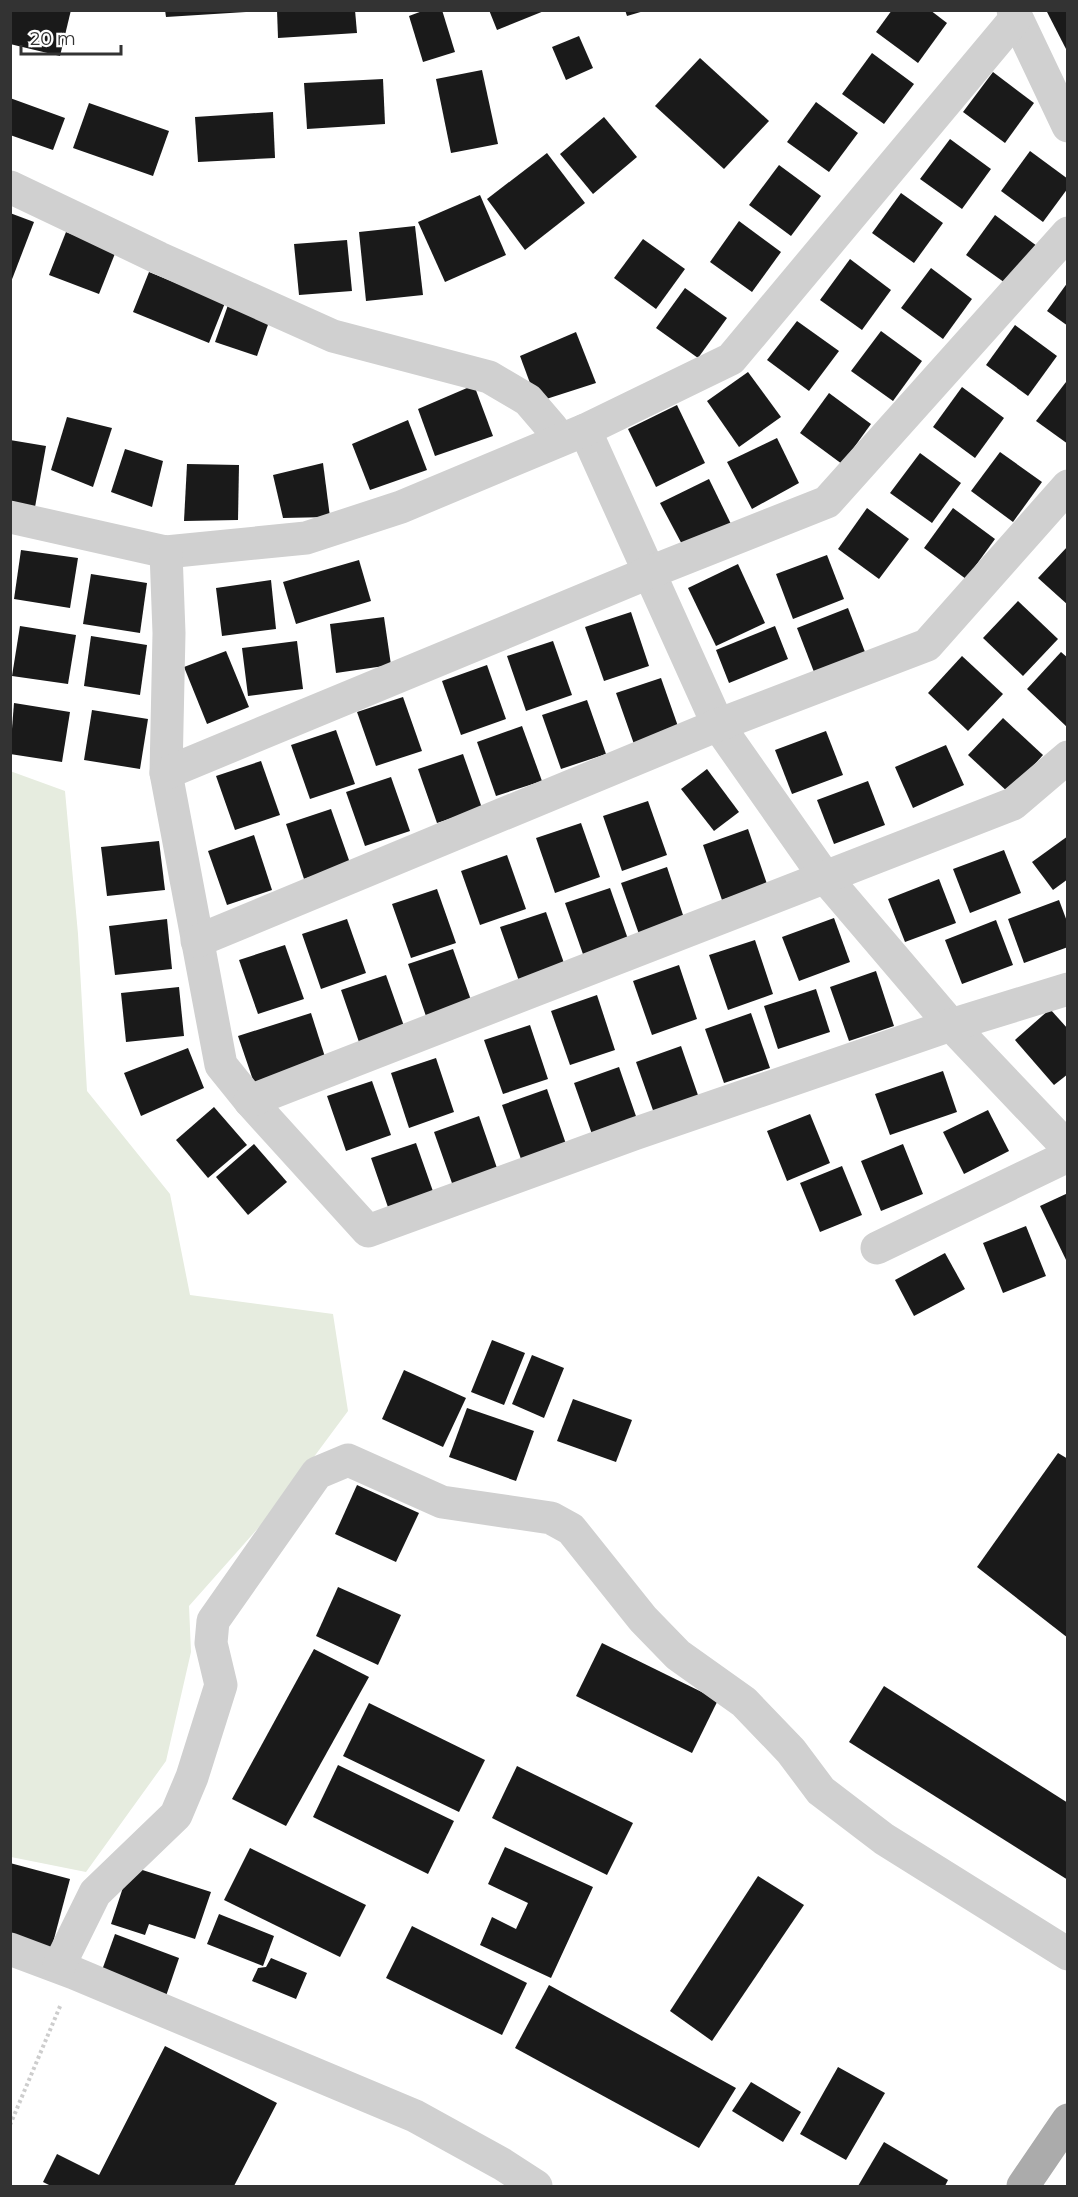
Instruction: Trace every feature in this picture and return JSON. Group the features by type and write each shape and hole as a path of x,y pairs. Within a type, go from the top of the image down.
{"main road":[{"path":"1023,2187 1068,2120"}],"street":[{"path":"10,517 166,552 306,537 400,507 571,435 731,359 1015,14 1068,126"},
{"path":"10,187 159,258 333,336 424,362 489,377 528,400 552,428 571,435 648,573 718,725 824,876 951,1025 1068,1148"},
{"path":"166,773 648,573 826,502 1068,234"},
{"path":"197,941 718,725 927,645 1068,486"},
{"path":"166,552 169,633 166,773 221,1065 250,1101 368,1231 645,1130 951,1025 1068,989"},
{"path":"250,1101 1013,804 1068,757"},
{"path":"877,1248 1068,1156"},
{"path":"66,1969 95,1893 176,1815 192,1778 220,1685 212,1643 213,1621 317,1473 348,1460 442,1502 551,1518 570,1529 650,1627 678,1655 744,1702 791,1751 821,1791 884,1839 1068,1954"},
{"path":"10,1949 66,1969 415,2116 502,2164 536,2187"}],"path":[{"path":"10,2126 66,1969"}],"shaded area":[{"path":"10,771 65,791 78,934 87,1091 170,1194 190,1295 333,1314 348,1411 276,1508 189,1606 191,1652 166,1761 86,1872 11,1857"}],"building":[{"path":"10,10 71,10 60,56 10,44"},
{"path":"165,10 246,10 246,12 166,17"},
{"path":"277,10 355,10 357,33 278,38"},
{"path":"425,10 442,10 455,52 423,62 409,16"},
{"path":"489,10 544,10 544,11 497,30"},
{"path":"625,10 644,10 644,11 627,16"},
{"path":"892,10 930,10 947,23 918,63 876,32"},
{"path":"1046,10 1068,10 1068,48 1066,49"},
{"path":"579,36 593,68 566,80 552,47"},
{"path":"872,53 914,84 884,124 842,94"},
{"path":"700,58 769,121 724,169 655,106"},
{"path":"482,70 498,144 451,153 436,79"},
{"path":"993,72 1034,103 1005,143 963,112"},
{"path":"383,79 385,124 307,129 304,83"},
{"path":"10,98 65,118 53,150 10,135"},
{"path":"816,102 858,133 829,172 787,142"},
{"path":"89,103 169,131 153,176 73,148"},
{"path":"273,112 275,158 198,162 195,117"},
{"path":"604,117 637,157 593,194 560,154"},
{"path":"950,139 991,169 962,209 920,179"},
{"path":"1030,151 1068,179 1068,188 1043,222 1001,191"},
{"path":"547,153 585,203 525,250 487,199"},
{"path":"779,165 821,196 791,236 749,205"},
{"path":"901,193 943,223 914,263 872,233"},
{"path":"480,195 506,255 445,282 418,222"},
{"path":"10,213 34,222 11,282 10,282"},
{"path":"995,215 1037,246 1008,285 966,255"},
{"path":"739,221 781,252 752,292 710,262"},
{"path":"415,226 423,295 366,301 359,232"},
{"path":"66,232 116,251 99,294 49,275"},
{"path":"643,239 685,269 656,309 614,278"},
{"path":"347,240 352,291 299,295 294,244"},
{"path":"850,259 891,290 862,330 820,300"},
{"path":"931,268 972,299 943,339 901,308"},
{"path":"149,272 225,303 209,343 133,312"},
{"path":"1068,282 1068,326 1047,311"},
{"path":"685,288 727,318 698,358 656,328"},
{"path":"228,305 270,319 257,356 215,342"},
{"path":"797,321 839,351 809,391 767,360"},
{"path":"1015,325 1057,356 1028,396 986,365"},
{"path":"881,331 922,361 893,401 851,371"},
{"path":"576,332 596,383 537,402 520,356"},
{"path":"748,372 781,417 739,447 707,401"},
{"path":"1066,382 1068,383 1068,444 1036,421"},
{"path":"474,385 493,436 435,456 418,409"},
{"path":"962,387 1004,418 975,458 933,427"},
{"path":"829,393 871,424 842,464 800,433"},
{"path":"677,405 705,463 656,487 628,429"},
{"path":"67,417 112,428 93,487 51,470"},
{"path":"408,420 427,470 370,490 352,444"},
{"path":"777,438 799,483 752,509 727,462"},
{"path":"10,440 46,446 35,507 10,502"},
{"path":"125,449 163,461 152,507 111,492"},
{"path":"1000,452 1042,482 1013,522 971,491"},
{"path":"920,453 961,483 932,523 890,493"},
{"path":"323,463 330,517 283,518 273,475"},
{"path":"187,464 239,465 238,520 184,521"},
{"path":"709,479 731,524 685,550 660,503"},
{"path":"867,508 909,539 879,579 838,549"},
{"path":"953,508 995,539 966,579 924,548"},
{"path":"1068,546 1068,605 1038,578"},
{"path":"21,550 78,558 70,608 14,599"},
{"path":"827,555 844,599 793,619 776,574"},
{"path":"359,560 371,601 296,624 283,582"},
{"path":"738,564 765,623 716,646 688,588"},
{"path":"91,574 147,583 140,633 83,624"},
{"path":"271,580 276,629 222,636 216,588"},
{"path":"1018,601 1058,639 1023,676 983,638"},
{"path":"848,608 865,652 814,672 797,628"},
{"path":"631,612 649,666 604,681 585,627"},
{"path":"384,617 391,665 336,673 330,624"},
{"path":"20,626 76,635 68,684 12,676"},
{"path":"775,626 788,659 729,683 716,650"},
{"path":"91,636 147,645 140,695 84,686"},
{"path":"297,641 303,689 248,696 242,648"},
{"path":"553,641 572,695 526,711 507,656"},
{"path":"226,651 249,707 207,724 184,667"},
{"path":"1061,652 1068,658 1068,728 1027,689"},
{"path":"962,656 1003,694 968,731 928,693"},
{"path":"487,665 506,719 461,735 442,681"},
{"path":"661,678 680,732 635,747 616,693"},
{"path":"403,697 422,751 376,766 357,712"},
{"path":"587,700 606,754 561,769 542,715"},
{"path":"14,703 70,712 62,762 10,754"},
{"path":"92,710 148,719 140,769 84,760"},
{"path":"1003,718 1043,755 1009,793 968,755"},
{"path":"522,726 542,781 496,796 477,742"},
{"path":"336,730 355,784 310,799 291,745"},
{"path":"826,731 843,775 792,794 775,750"},
{"path":"946,745 964,785 913,808 895,767"},
{"path":"463,754 482,808 437,823 418,769"},
{"path":"261,761 280,815 235,830 216,776"},
{"path":"707,769 739,812 714,831 681,789"},
{"path":"391,777 410,831 365,846 346,792"},
{"path":"868,781 885,825 834,844 817,800"},
{"path":"648,801 667,855 622,871 603,816"},
{"path":"331,809 350,863 304,879 286,824"},
{"path":"581,823 600,877 555,893 536,838"},
{"path":"748,829 767,884 722,900 703,845"},
{"path":"254,835 272,890 227,905 208,851"},
{"path":"1068,836 1068,879 1053,890 1032,862"},
{"path":"159,841 165,890 107,896 101,847"},
{"path":"1004,850 1021,893 970,913 953,869"},
{"path":"507,855 526,909 480,925 461,871"},
{"path":"667,867 685,921 640,937 621,883"},
{"path":"939,879 956,923 905,942 888,899"},
{"path":"610,888 629,942 584,957 565,903"},
{"path":"437,889 456,943 411,958 392,904"},
{"path":"1059,900 1068,924 1068,947 1024,963 1008,919"},
{"path":"546,912 565,966 519,981 500,927"},
{"path":"834,918 850,962 799,981 782,937"},
{"path":"167,919 172,969 115,975 109,926"},
{"path":"347,919 366,973 321,989 302,934"},
{"path":"996,920 1013,965 962,984 945,940"},
{"path":"755,940 773,994 728,1010 709,955"},
{"path":"285,945 304,999 258,1014 239,960"},
{"path":"453,949 472,1003 427,1019 408,964"},
{"path":"679,965 697,1019 652,1035 633,981"},
{"path":"876,971 894,1026 849,1041 830,987"},
{"path":"386,975 405,1029 360,1045 341,990"},
{"path":"179,987 184,1036 126,1042 121,993"},
{"path":"816,989 830,1032 778,1049 764,1006"},
{"path":"597,995 615,1050 570,1065 551,1011"},
{"path":"1050,1009 1068,1029 1068,1074 1054,1085 1015,1040"},
{"path":"311,1013 326,1060 254,1083 238,1036"},
{"path":"751,1013 770,1068 724,1083 705,1029"},
{"path":"530,1025 548,1079 503,1094 484,1040"},
{"path":"681,1046 700,1101 655,1116 636,1062"},
{"path":"188,1048 204,1088 141,1116 124,1073"},
{"path":"436,1058 454,1112 409,1128 391,1073"},
{"path":"619,1067 638,1122 593,1137 574,1083"},
{"path":"943,1071 957,1112 890,1135 875,1094"},
{"path":"372,1081 391,1135 346,1151 327,1096"},
{"path":"547,1089 566,1144 521,1159 502,1105"},
{"path":"214,1107 247,1145 208,1178 176,1140"},
{"path":"988,1110 1009,1151 964,1174 943,1132"},
{"path":"810,1114 830,1163 787,1181 767,1131"},
{"path":"479,1116 498,1171 453,1186 434,1132"},
{"path":"416,1143 435,1197 390,1213 371,1158"},
{"path":"254,1144 287,1182 248,1215 216,1177"},
{"path":"903,1144 923,1194 881,1211 861,1161"},
{"path":"842,1166 862,1215 820,1232 800,1183"},
{"path":"1068,1193 1068,1264 1040,1206"},
{"path":"1026,1226 1046,1276 1003,1293 983,1243"},
{"path":"945,1253 965,1289 914,1316 895,1280"},
{"path":"492,1340 525,1353 504,1405 471,1392"},
{"path":"532,1355 564,1368 544,1418 512,1404"},
{"path":"404,1370 466,1398 443,1447 382,1419"},
{"path":"573,1399 632,1420 616,1462 557,1441"},
{"path":"467,1408 534,1431 516,1481 449,1457"},
{"path":"1058,1453 1068,1459 1068,1638 977,1567"},
{"path":"357,1485 419,1513 396,1562 335,1534"},
{"path":"338,1587 401,1615 378,1665 316,1636"},
{"path":"602,1643 718,1700 692,1753 576,1696"},
{"path":"314,1649 369,1677 286,1826 232,1799"},
{"path":"884,1686 1068,1803 1068,1880 849,1742"},
{"path":"369,1703 485,1760 459,1812 343,1756"},
{"path":"338,1765 454,1821 428,1874 313,1817"},
{"path":"517,1766 633,1823 607,1875 492,1818"},
{"path":"505,1847 593,1887 551,1978 480,1945 492,1917 516,1929 528,1903 488,1884"},
{"path":"250,1848 366,1905 340,1957 224,1900"},
{"path":"10,1863 70,1879 51,1950 10,1940"},
{"path":"130,1866 211,1892 195,1939 149,1924 145,1935 111,1924"},
{"path":"758,1876 804,1905 712,2041 670,2011"},
{"path":"219,1914 274,1936 263,1966 207,1944"},
{"path":"412,1926 527,1983 502,2035 386,1978"},
{"path":"115,1934 179,1958 166,1996 101,1973"},
{"path":"271,1958 307,1973 296,1999 252,1981 258,1968 266,1967"},
{"path":"549,1985 736,2088 699,2148 515,2048"},
{"path":"165,2046 277,2103 234,2186 51,2186 43,2182 57,2154 99,2175"},
{"path":"838,2067 885,2093 846,2160 800,2134"},
{"path":"751,2082 801,2112 783,2142 732,2111"},
{"path":"884,2142 948,2180 945,2186 858,2186"}]}
